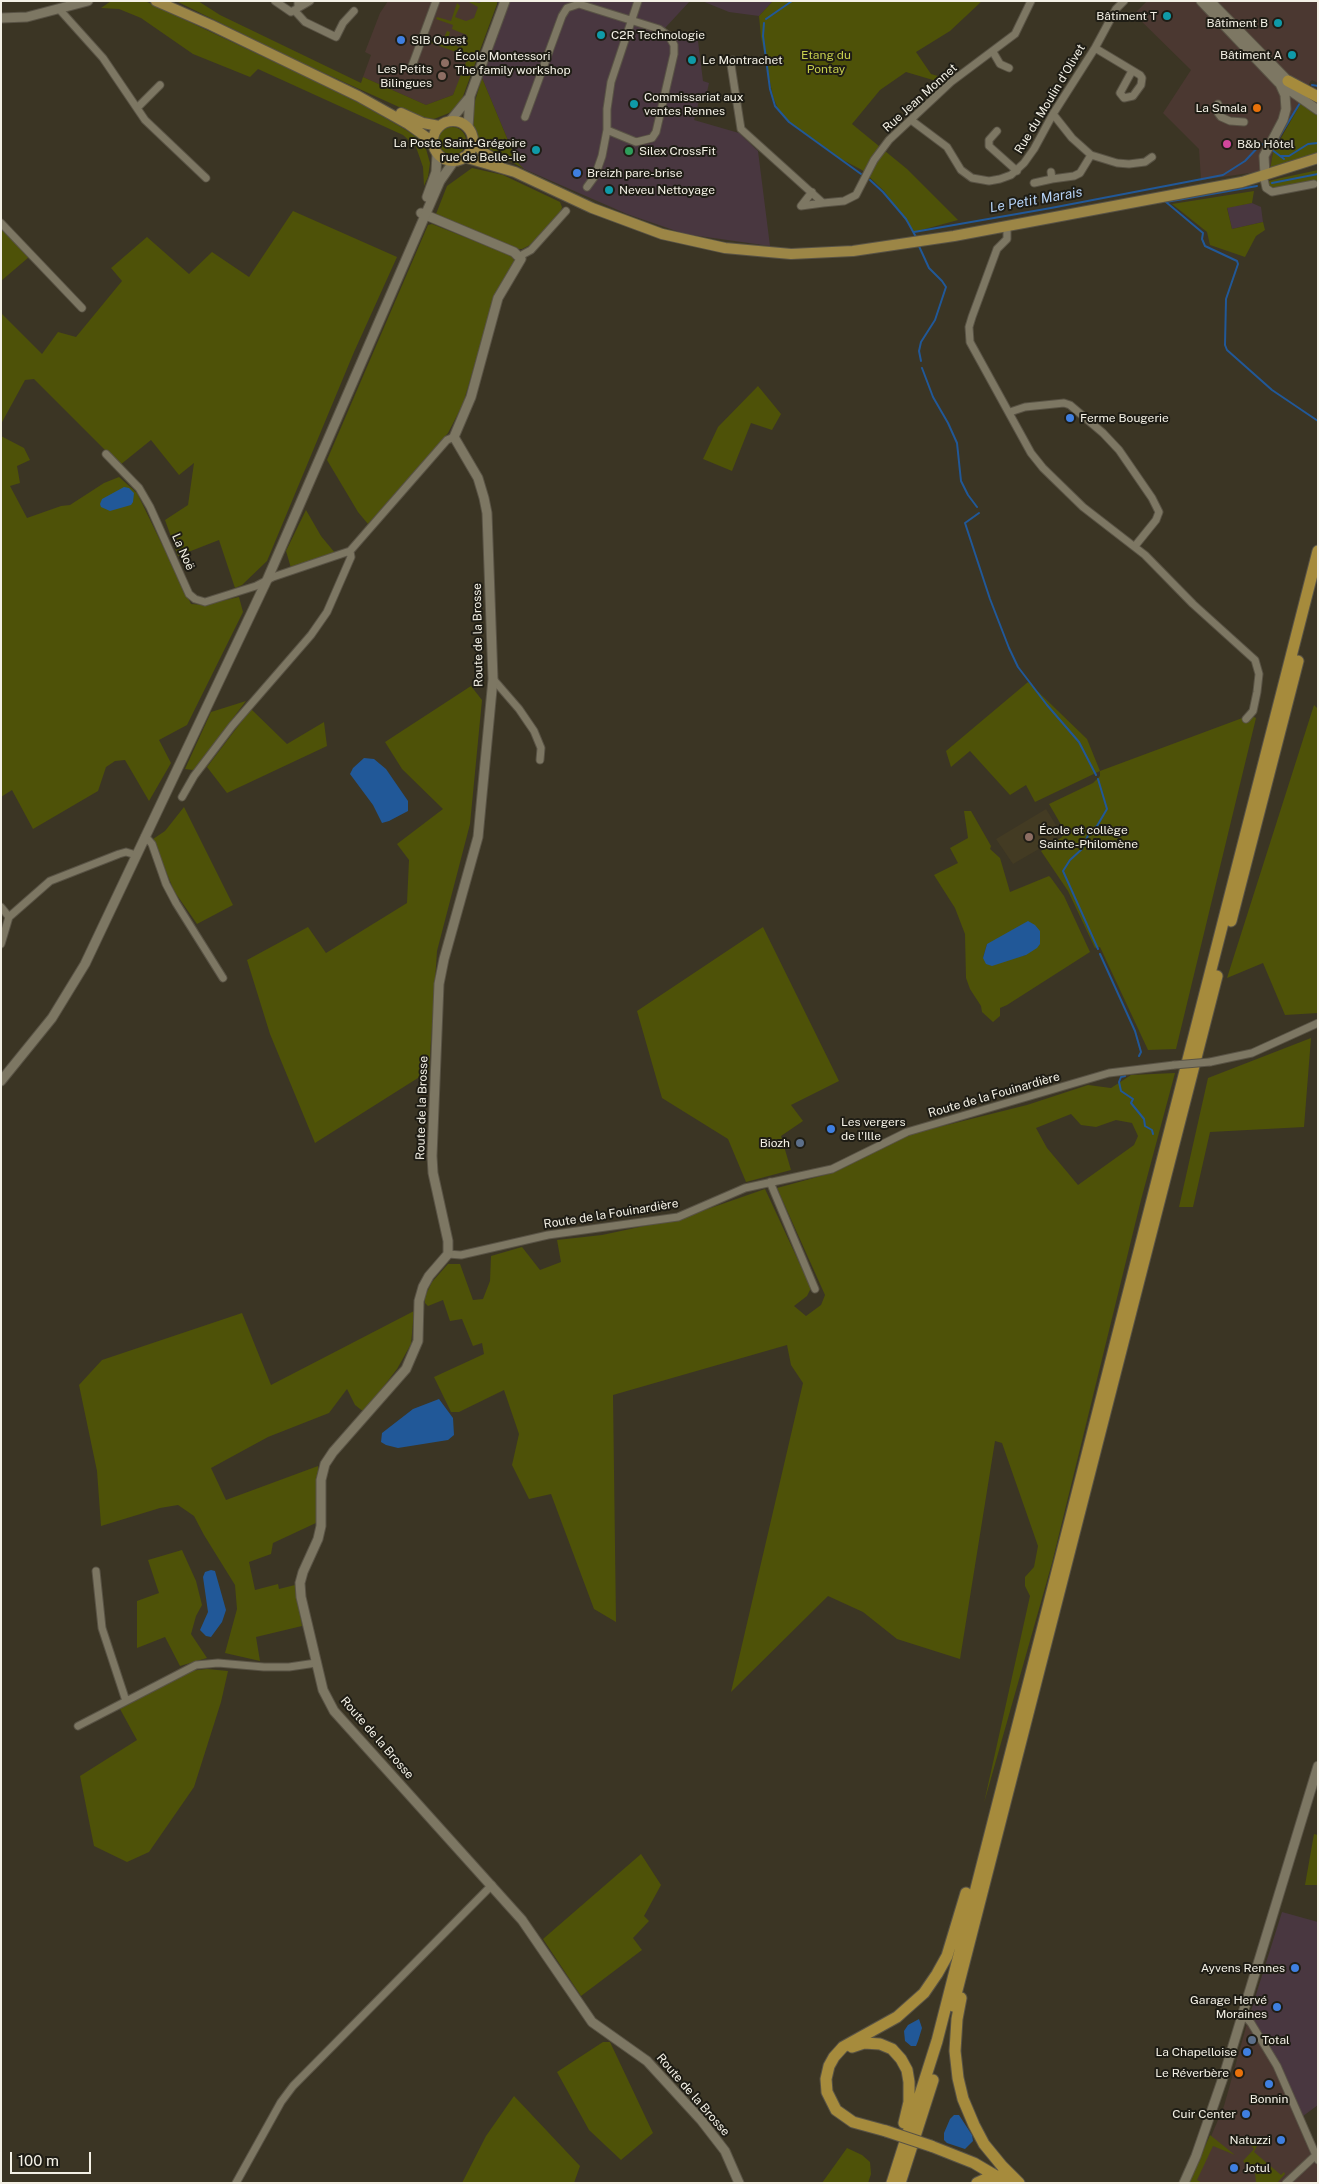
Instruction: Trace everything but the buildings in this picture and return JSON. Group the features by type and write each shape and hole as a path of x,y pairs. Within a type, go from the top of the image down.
{"highway":[{"path":"1283,81 1318,98"},
{"path":"892,2183 937,2041 1318,551"},
{"path":"900,2183 917,2133 965,1964 1318,581"},
{"path":"994,1817 987,1826 949,1949 934,1980 920,1997 897,2017 843,2047 829,2066 826,2086 836,2110 853,2122 886,2131 964,2158 1008,2183"},
{"path":"965,1964 965,1980 955,2036 956,2064 962,2093 974,2126 984,2144 1002,2166 1020,2183"},
{"path":"886,2131 846,2114 838,2105 831,2092 830,2080 835,2063 847,2050 859,2044 875,2043 892,2049 901,2059 908,2074 910,2091 908,2108 886,2183"},
{"path":"977,2183 998,2176"}],"main road":[{"path":"156,1 211,24"},
{"path":"170,1 211,24 358,96 408,124 433,142"},
{"path":"358,96 423,123 439,126"},
{"path":"473,141 470,150 464,157 454,161 445,159 437,154 433,142 434,133 439,126 450,121 460,122 468,128 473,141 483,152 515,172 624,221 668,236 712,246 764,252 808,254 852,251 916,242 1242,182 1318,165"},
{"path":"464,157 515,172"},
{"path":"1264,177 1318,158"}],"street":[{"path":"63,8 80,1"},
{"path":"1,18 27,17 88,1"},
{"path":"275,1 291,12 310,1"},
{"path":"423,70 412,66 436,1"},
{"path":"468,128 470,96 504,1"},
{"path":"587,187 599,164 607,130 607,109 611,82 638,1"},
{"name":"Rue Jean Monnet","path":"812,192 801,206 844,202 856,195 881,150 951,82 1015,34 1031,1"},
{"name":"Rue du Moulin d'Olivet","path":"911,120 948,147 961,170 972,178 989,181 1000,179 1017,171 1034,148 1095,48 1116,9 1124,1"},
{"path":"1201,1 1283,81 1318,110"},
{"path":"1210,1 1283,81 1318,102"},
{"path":"525,117 562,16 567,8 579,4 633,19 659,29 669,36 674,45 674,54 656,132 652,138 636,142 607,130"},
{"path":"297,7 305,22 336,38 343,23 354,11"},
{"path":"63,8 103,58 145,120 206,178"},
{"path":"1095,48 1132,72"},
{"path":"993,52 1000,64 1009,68"},
{"path":"733,60 731,65 741,129 824,203"},
{"path":"1283,81 1286,109 1283,120 1266,152 1264,186 1272,192 1314,184"},
{"path":"137,108 160,85"},
{"path":"450,121 470,96"},
{"path":"1218,104 1218,113 1221,117 1230,121 1244,122"},
{"path":"1053,114 1072,138 1091,155 1117,163 1129,164 1145,162 1152,157"},
{"path":"997,130 990,140 989,146 1017,171"},
{"path":"424,214 436,172 437,154"},
{"path":"1034,183 1051,176 1074,176 1080,173 1091,155"},
{"path":"1,1081 52,1018 85,964 267,580 424,214 443,175 454,161"},
{"path":"520,256 531,250 566,211"},
{"path":"424,214 520,256"},
{"path":"1,223 82,308"},
{"path":"1007,226 1007,239 997,250 969,327 970,342 1031,453 1054,480 1102,524 1135,546 1155,563 1193,604 1255,660 1259,674 1257,692 1253,711 1246,719"},
{"path":"182,796 194,776 232,726 311,635 327,612 351,557 350,551 447,440 454,436 471,397 498,298 520,262 520,256"},
{"path":"1010,412 1025,407 1064,403 1103,433 1120,450 1152,498 1159,512 1156,520 1135,546"},
{"name":"Route de la Brosse","path":"454,436 478,478 484,498 493,679 478,837 444,959 439,984 432,1156 433,1173 448,1241 448,1254 429,1276 423,1287 419,1301 418,1341 406,1369 333,1452 325,1464 322,1480 321,1526 318,1539 300,1583 301,1598 323,1690 334,1711 492,1885 530,1931 589,2018 604,2032 648,2061 701,2120 725,2150 738,2183"},
{"name":"La Noë","path":"106,454 139,488 150,507 189,594 195,599 205,602 256,586 267,580 350,551"},
{"path":"493,679 519,709 534,731 541,748 540,760"},
{"path":"145,836 152,844 166,884 176,903 223,978"},
{"path":"1,944 9,917 50,881 119,854 126,852 136,855"},
{"path":"1,907 9,917"},
{"name":"Route de la Fouinardière","path":"448,1254 461,1255 548,1235 678,1217 745,1188 822,1172 907,1132 1110,1073 1210,1062 1252,1053 1318,1024"},
{"path":"770,1182 815,1289"},
{"path":"96,1571 102,1628 126,1701"},
{"path":"78,1726 184,1671 202,1664 218,1663 272,1667 316,1664"},
{"path":"1184,2183 1211,2117 1244,2014 1318,1766"},
{"path":"236,2183 281,2102 293,2086 492,1885"},
{"path":"1244,2014 1277,2066 1317,2156 1286,2183"}],"shaded area":[{"path":"388,1 495,1 453,95 426,105 363,77 371,55 365,52 380,13"},
{"path":"510,1 690,1 665,28 676,38 697,33 703,81 709,83 705,101 699,101 694,120 739,133 758,151 770,246 685,234 627,214 524,169 517,162 482,78"},
{"path":"702,1 773,1 759,16 729,12"},
{"path":"1147,1 1318,1 1318,83 1312,80 1310,82 1273,152 1270,170 1201,180 1199,149 1163,113 1191,70 1134,14"},
{"path":"1252,203 1261,207 1263,222 1232,229 1227,207"},
{"name":"École et collège Sainte-Philomène","path":"1046,809 1059,830 1056,839 1013,864 996,839"},
{"path":"1282,1912 1318,1922 1318,2105 1299,2119 1270,2058 1248,2020"},
{"path":"1248,2020 1270,2058 1318,2161 1318,2183 1191,2183 1224,2106"}],"green space":[{"path":"111,1 145,1 361,104 406,130 418,138 426,149 430,163 428,177 424,186 423,167 416,147 403,135 258,69 250,77 193,54 141,18 119,9 101,8"},
{"path":"176,1 198,1 220,15 361,83 363,77 426,105 453,95 466,62 459,53 428,42 429,40 441,44 447,31 450,32 447,42 459,47 463,44 467,35 452,29 453,25 436,19 437,17 451,21 457,3 460,6 455,17 466,21 474,18 478,7 467,1 480,3 481,1 497,1 497,4 462,99 456,108 449,113 434,119 421,117 302,63"},
{"name":"Etang du Pontay","path":"773,1 982,1 950,31 916,52 931,74 948,79 943,83 906,72 880,90 852,124 907,169 958,220 914,232 884,191 862,170 841,159 789,122 779,111 773,97 761,37 759,16"},
{"path":"482,78 517,162 524,169 486,147 478,140 472,124 472,111"},
{"path":"1301,103 1318,114 1318,155 1270,170 1273,152"},
{"path":"452,127 462,131 466,141 462,151 452,155 442,151 438,141 442,131"},
{"path":"472,168 503,175 560,202 561,211 530,245 522,249 517,249 436,214 447,186"},
{"path":"1318,170 1318,181 1278,189 1268,184 1269,181"},
{"path":"1254,191 1252,203 1227,208 1232,229 1263,222 1265,230 1256,236 1245,257 1210,245 1207,232 1172,204"},
{"path":"293,211 397,257 354,352 267,561 242,585 235,588 219,540 178,556 165,520 188,505 194,463 179,475 151,440 120,465 34,379 25,380 1,424 1,313 42,354 58,332 76,337 122,281 111,268 147,237 189,274 212,252 249,277"},
{"path":"432,224 507,254 513,257 514,261 495,295 463,404 448,433 368,524 358,512 327,460 428,225"},
{"path":"1,227 29,257 1,281"},
{"path":"758,386 781,414 772,430 751,423 732,471 703,459 718,427"},
{"path":"1,436 24,448 30,460 17,466 20,483 10,486 27,518 61,506 70,505 104,483 119,477 137,493 191,604 204,605 239,597 243,612 187,725 159,740 171,763 149,801 125,760 115,761 106,767 98,791 33,829 12,790 1,797"},
{"path":"306,510 321,536 335,553 291,568 286,551"},
{"path":"1028,682 1087,739 1100,771 1035,802 1026,785 1010,795 970,751 951,767 946,751"},
{"path":"471,686 482,700 470,824 437,951 429,1071 315,1143 270,1034 247,960 308,927 326,953 407,903 409,860 397,844 443,809 402,769 385,742"},
{"path":"246,701 196,767 193,770 185,769 211,712"},
{"path":"1314,705 1318,709 1318,1013 1285,1015 1263,963 1227,978"},
{"path":"251,709 287,744 324,722 327,746 227,793 207,767"},
{"path":"1250,715 1256,718 1176,1049 1148,1050 1100,947 1095,948 1068,891 1041,851 1062,837 1063,828 1049,804 1093,783 1100,776 1100,771"},
{"path":"184,807 233,905 197,924 174,891 153,839 165,831"},
{"path":"964,811 971,811 991,846 990,849 1000,858 1010,892 1049,876 1064,896 1090,952 1000,1008 1000,1016 993,1022 982,1012 981,1006 970,989 966,978 965,934 955,908 934,875 958,863 950,848 968,838","holes":["987,944 1026,955 1014,958 983,958"]},
{"path":"763,927 839,1081 791,1105 803,1121 781,1136 791,1170 746,1182 728,1139 662,1098 637,1011"},
{"path":"1311,1038 1304,1127 1210,1132 1193,1207 1179,1207 1208,1078"},
{"path":"1175,1073 1141,1200 1052,1563 984,1803 1030,1596 1025,1586 1025,1577 1034,1567 1038,1546 1002,1443 995,1441 960,1659 897,1639 863,1612 828,1596 731,1692 803,1383 791,1365 787,1345 613,1395 616,1622 594,1609 551,1494 529,1499 512,1465 519,1434 504,1390 459,1412 451,1412 434,1377 484,1354 482,1343 473,1346 462,1319 450,1321 443,1300 428,1306 425,1303 425,1296 432,1282 448,1264 460,1264 473,1300 483,1299 490,1281 491,1256 522,1247 540,1270 561,1262 557,1240 602,1235 682,1218 765,1189 811,1288 807,1296 794,1306 806,1316 821,1305 825,1295 777,1188 832,1173 911,1134 1027,1105 1088,1085 1111,1088 1131,1075","holes":["1071,1114 1081,1125 1096,1127 1116,1120 1132,1123 1138,1136 1134,1145 1078,1185 1047,1148 1036,1128"]},
{"path":"414,1311 411,1344 397,1369 364,1412 355,1405 347,1389 329,1413 268,1437 211,1468 226,1500 318,1466 318,1522 273,1543 271,1554 249,1562 255,1590 278,1584 279,1589 295,1585 302,1626 256,1637 260,1661 225,1653 237,1609 235,1585 194,1516 178,1505 160,1508 101,1526 97,1471 79,1385 102,1360 242,1313 271,1385"},
{"path":"182,1550 196,1581 202,1605 196,1616 191,1634 207,1658 180,1666 165,1637 137,1648 137,1601 159,1593 148,1560"},
{"path":"207,1669 228,1671 221,1702 194,1787 149,1852 127,1862 94,1846 80,1776 137,1740 120,1709 189,1671"},
{"path":"1314,1834 1318,1835 1318,1885 1305,1885"},
{"path":"641,1854 661,1885 644,1916 649,1921 633,1938 642,1950 581,1996 543,1939"},
{"path":"603,2042 610,2042 653,2133 621,2160 589,2130 557,2072"},
{"path":"514,2096 580,2166 574,2183 462,2183 486,2136"},
{"path":"1210,2135 1235,2155 1213,2146 1197,2180 1202,2183 1189,2183"},
{"path":"1252,2140 1257,2146 1254,2152 1281,2175 1284,2172 1285,2174 1277,2183 1256,2183 1255,2172 1252,2172 1243,2161 1254,2149 1249,2143"},
{"path":"847,2148 862,2155 870,2162 871,2174 868,2183 822,2183"}],"water":[{"path":"124,487 129,488 134,493 131,505 110,511 101,507 102,499"},
{"path":"364,758 374,759 386,769 408,801 408,811 382,823 373,805 350,774 353,768"},
{"path":"1028,921 1040,931 1040,944 1037,948 1026,955 992,966 986,964 983,958 987,944"},
{"path":"439,1399 453,1418 454,1435 448,1440 398,1448 381,1442 382,1433 413,1409"},
{"path":"215,1571 226,1610 222,1622 211,1637 206,1636 200,1630 208,1612 203,1577 205,1572"},
{"path":"919,2019 922,2028 916,2046 911,2046 905,2041 904,2031 908,2025"},
{"path":"954,2115 959,2115 972,2135 973,2141 965,2149 947,2143 944,2140 944,2133 950,2119"}],"waterway":[{"path":"766,19 792,1"},
{"path":"764,23 763,36 770,89 775,106 789,122 861,174"},
{"path":"1312,85 1318,86"},
{"path":"1273,147 1300,103"},
{"path":"1281,156 1289,156 1308,144 1318,143"},
{"name":"Le Petit Marais","path":"914,232 1223,175 1245,161 1261,144 1265,145"},
{"path":"1271,149 1284,159"},
{"path":"1272,183 1318,174"},
{"path":"870,180 906,219 916,237"},
{"path":"1166,202 1257,186"},
{"name":"Le Petit Marais","path":"1166,202 1203,233 1202,239 1205,246 1237,261 1238,264 1226,299 1225,345 1227,350 1272,390 1318,421"},
{"path":"918,244 929,268 946,287 935,320 921,342 919,351 921,361"},
{"path":"922,368 933,397 957,443 961,481 977,507"},
{"path":"979,513 965,523 990,599 1009,648 1018,667 1079,742 1096,775"},
{"path":"1098,779 1107,809 1097,826 1090,831 1082,849 1070,860 1063,871 1098,949"},
{"path":"1100,954 1135,1031 1141,1052 1139,1056"},
{"path":"1124,1074 1125,1076 1121,1077 1119,1082 1121,1091 1133,1099 1131,1103 1144,1119 1145,1126 1152,1130 1153,1134"}],"place":[{"name":"Bâtiment T","path":"1167,16"},
{"name":"Bâtiment B","path":"1278,23"},
{"name":"C2R Technologie","path":"601,35"},
{"name":"SIB Ouest","path":"401,40"},
{"name":"Bâtiment A","path":"1292,55"},
{"name":"Le Montrachet","path":"692,60"},
{"name":"École Montessori The family workshop","path":"445,63"},
{"name":"Les Petits Bilingues","path":"442,76"},
{"name":"Commissariat aux ventes Rennes","path":"634,104"},
{"name":"La Smala","path":"1257,108"},
{"name":"B&b Hôtel","path":"1227,144"},
{"name":"La Poste Saint-Grégoire rue de Belle-Île","path":"536,150"},
{"name":"Silex CrossFit","path":"629,151"},
{"name":"Breizh pare-brise","path":"577,173"},
{"name":"Neveu Nettoyage","path":"609,190"},
{"name":"Ferme Bougerie","path":"1070,418"},
{"name":"École et collège Sainte-Philomène","path":"1029,837"},
{"name":"Les vergers de l'Ille","path":"831,1129"},
{"name":"Biozh","path":"800,1143"},
{"name":"Ayvens Rennes","path":"1295,1968"},
{"name":"Garage Hervé Moraines","path":"1277,2007"},
{"name":"Total","path":"1252,2040"},
{"name":"La Chapelloise","path":"1247,2052"},
{"name":"Le Réverbère","path":"1239,2073"},
{"name":"Bonnin","path":"1269,2084"},
{"name":"Cuir Center","path":"1246,2114"},
{"name":"Natuzzi","path":"1281,2140"},
{"name":"Jotul","path":"1234,2168"}]}
